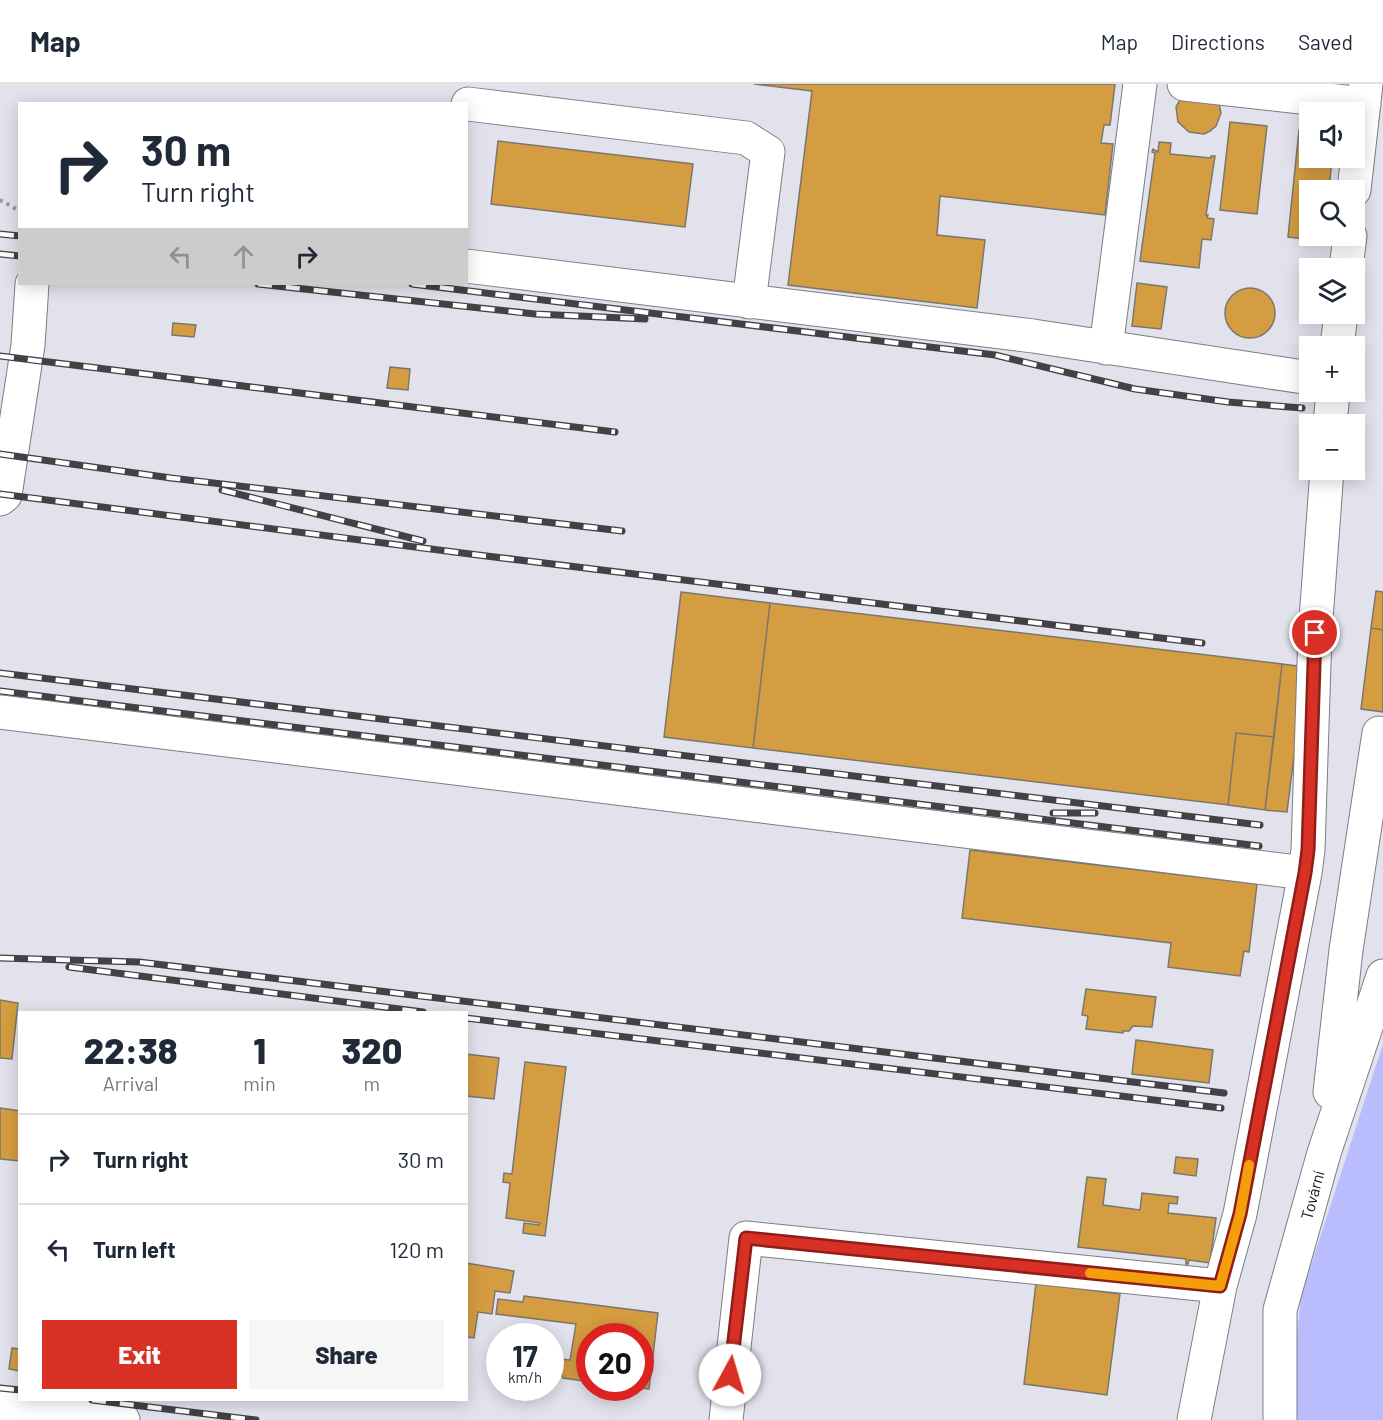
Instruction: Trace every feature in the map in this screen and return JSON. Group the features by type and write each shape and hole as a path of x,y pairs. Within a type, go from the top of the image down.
{"street":[{"path":"1106,348 1140,84"},
{"path":"1184,84 1365,94 1355,180"},
{"path":"463,101 746,138 768,153 749,302"},
{"path":"468,266 1033,336 1299,376"},
{"path":"0,499 5,495 28,345 32,285"},
{"path":"1194,1420 1220,1286 1240,1214 1305,873 1308,850 1315,633 1326,480"},
{"path":"0,712 1305,873"},
{"path":"1324,1153 1346,950 1379,733"},
{"name":"Tovární","path":"1280,1420 1280,1310 1324,1153 1383,976"},
{"path":"726,1420 746,1238 1220,1286"},
{"path":"0,1405 123,1420"}],"path":[{"path":"0,200 18,210"}],"shaded area":[{"path":"1383,1044 1383,1420 1297,1420 1295,1355 1301,1296"}],"building":[{"path":"754,84 1115,84 1110,125 1104,125 1101,143 1113,144 1105,215 940,196 937,235 985,240 977,308 788,285 812,91"},
{"path":"1184,93 1218,99 1221,113 1216,126 1210,131 1204,134 1189,132 1178,122 1176,107"},
{"path":"1230,122 1267,126 1257,214 1220,210"},
{"path":"1299,130 1299,168 1331,168 1330,180 1299,180 1299,238 1288,237"},
{"path":"498,141 693,164 685,227 491,204"},
{"path":"1159,142 1171,143 1170,154 1211,158 1215,156 1206,215 1208,215 1207,218 1214,219 1211,240 1202,239 1199,268 1140,261 1155,153 1152,152 1153,149 1158,152"},
{"path":"1137,283 1167,287 1161,329 1132,326"},
{"path":"1245,288 1255,288 1268,295 1275,308 1275,318 1268,331 1255,338 1245,338 1236,334 1229,327 1225,318 1225,308 1229,299 1236,292"},
{"path":"173,323 196,325 194,337 172,335"},
{"path":"390,367 410,369 408,390 387,388"},
{"path":"1376,591 1383,592 1383,630 1371,628"},
{"path":"681,592 770,603 753,748 664,737"},
{"path":"770,603 1282,664 1274,737 1236,733 1228,805 753,748"},
{"path":"1371,628 1383,630 1383,712 1361,709"},
{"path":"1282,664 1305,667 1287,812 1265,810"},
{"path":"1236,733 1274,737 1265,810 1228,805"},
{"path":"970,850 1257,884 1249,952 1244,951 1240,976 1168,967 1171,943 962,918"},
{"path":"1086,989 1156,997 1152,1027 1133,1026 1129,1031 1123,1031 1123,1033 1086,1029 1088,1016 1082,1015"},
{"path":"0,1000 18,1003 12,1059 0,1058"},
{"path":"1136,1040 1213,1050 1209,1083 1132,1074"},
{"path":"468,1054 499,1058 494,1099 468,1096"},
{"path":"525,1062 566,1067 545,1236 523,1233 524,1223 539,1225 540,1223 506,1218 510,1183 503,1182 504,1173 512,1174"},
{"path":"0,1108 18,1111 18,1161 0,1159"},
{"path":"1176,1157 1198,1159 1196,1176 1174,1173"},
{"path":"1087,1177 1106,1179 1103,1205 1140,1210 1142,1193 1178,1197 1177,1204 1169,1203 1168,1213 1216,1218 1210,1263 1189,1260 1186,1264 1186,1259 1078,1247"},
{"path":"468,1263 514,1271 510,1293 495,1291 492,1314 478,1312 474,1338 468,1337"},
{"path":"1036,1283 1120,1294 1107,1395 1024,1384"},
{"path":"524,1296 658,1313 654,1347 654,1323 576,1324 496,1314 498,1299 523,1302"},
{"path":"576,1324 576,1380 564,1378 564,1359 570,1360"},
{"path":"12,1348 18,1349 18,1371 9,1369"}],"railway":[{"path":"0,234 18,236"},
{"path":"0,254 18,256"},
{"path":"267,285 535,314 645,319"},
{"path":"420,285 995,355 1135,389 1228,402 1302,408"},
{"path":"0,356 615,432"},
{"path":"0,454 171,478 622,531"},
{"path":"222,490 423,541"},
{"path":"0,494 1202,643"},
{"path":"0,673 1260,825"},
{"path":"0,691 1259,846"},
{"path":"1053,813 1095,813"},
{"path":"0,958 139,962 1224,1093"},
{"path":"69,967 415,1011"},
{"path":"468,1018 1221,1108"},
{"path":"0,1388 18,1390"},
{"path":"100,1401 256,1420"}],"slow traffic":[{"path":"1090,1273 1220,1286 1240,1214 1249,1165"}],"route":[{"path":"730,1375 746,1238 1220,1286 1240,1214 1305,873 1308,850 1315,633"}]}
